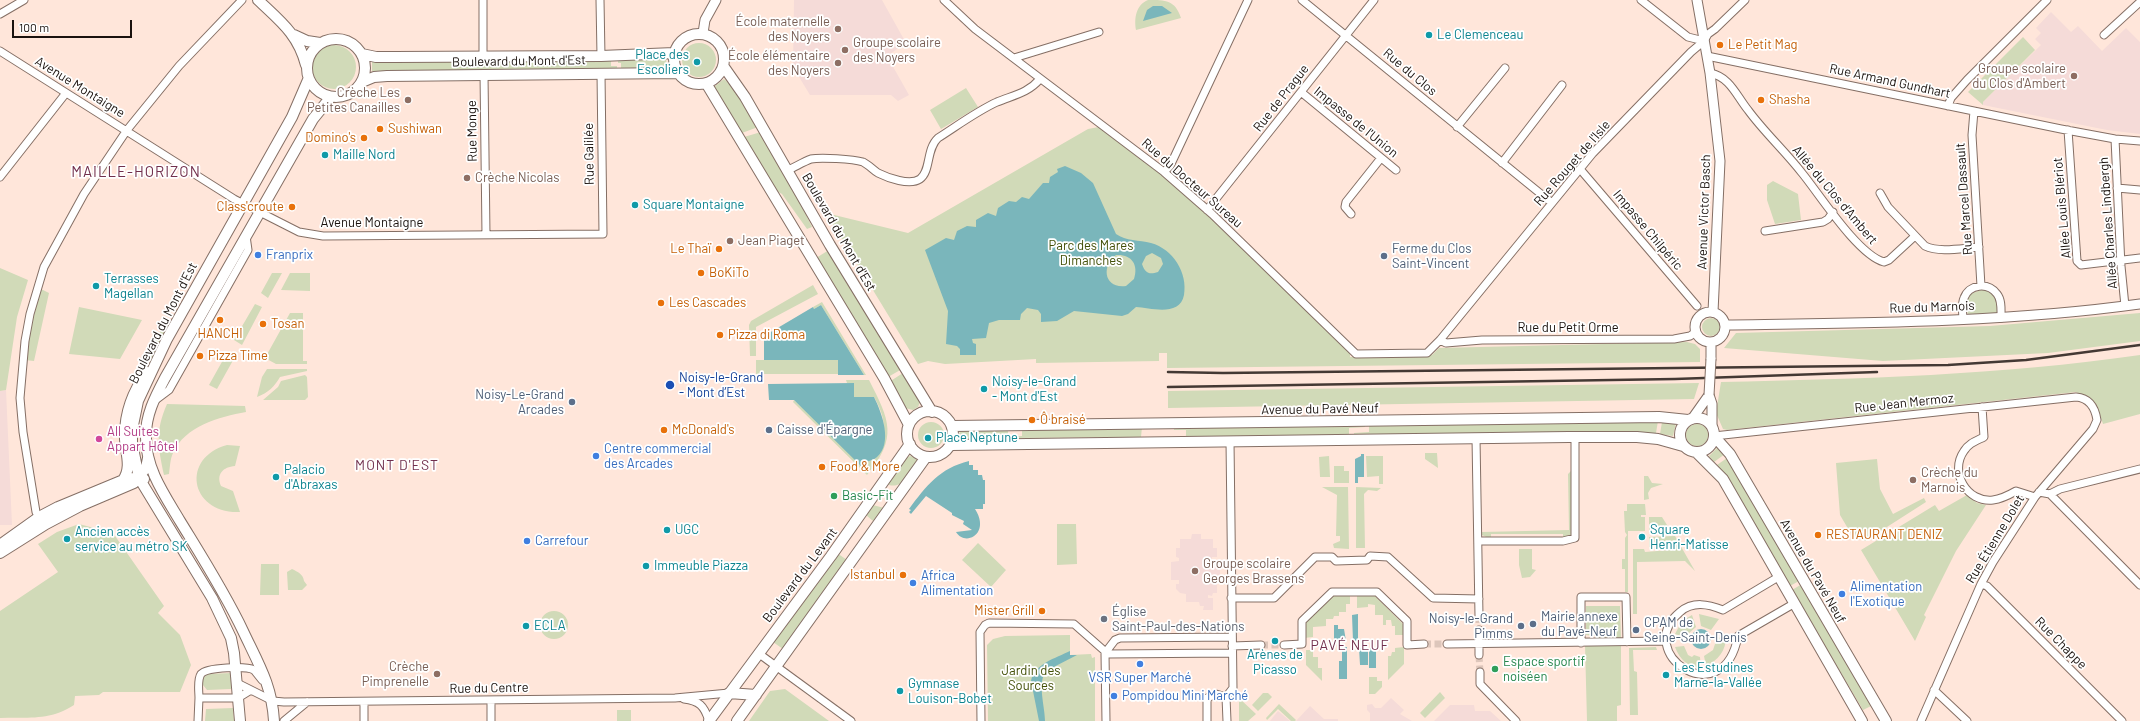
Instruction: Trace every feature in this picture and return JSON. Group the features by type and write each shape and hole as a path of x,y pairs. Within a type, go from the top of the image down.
{"main road":[{"path":"258,0 294,35 302,50 308,80 313,88 321,94 330,98 340,98 349,95 362,82 365,73 365,63 362,54 356,47 344,40 329,39 320,43 311,52 306,65"},
{"path":"703,33 711,36 721,45 725,58 724,66 720,74 706,83 690,82 678,72 674,63 674,53 678,44 685,38 693,34 703,33"},
{"path":"294,35 307,41 320,43"},
{"name":"Boulevard du Mont d'Est","path":"362,54 376,57 483,57 601,56 674,53"},
{"name":"Boulevard du Mont d'Est","path":"724,66 745,97 830,245 932,412"},
{"name":"Boulevard du Mont d'Est","path":"362,82 374,77 678,72"},
{"name":"Boulevard du Mont d'Est","path":"240,721 233,647 226,626 201,580 139,478 132,443 134,416 138,401 158,357 292,117 308,80"},
{"path":"706,83 884,378 910,425"},
{"name":"Boulevard du Mont d'Est","path":"274,721 273,701 265,675 239,620 161,490 148,458 146,438 152,404 313,119 330,98"},
{"path":"125,484 128,471 124,436 128,407 139,383 158,357"},
{"path":"932,412 942,415 952,426 953,438 951,444 943,454 926,457 920,455 910,444 908,438 910,425 919,415 932,412"},
{"name":"Avenue du Pavé Neuf","path":"952,426 1659,417 1690,419"},
{"path":"1683,446 1680,432 1690,419 1701,418 1712,426 1714,436 1708,448 1696,452"},
{"name":"Avenue du Pavé Neuf","path":"1714,436 1730,454 1886,721"},
{"path":"951,444 1637,437 1683,446 1696,452 1723,479 1862,721"},
{"name":"Boulevard du Levant","path":"709,721 831,556 910,444"},
{"path":"737,721 926,457"},
{"path":"0,545 21,535 34,533 80,506 139,478 146,468 148,458"},
{"path":"139,478 148,482 202,567 214,578"},
{"path":"0,553 21,535 38,514 71,501 125,484 145,488"},
{"path":"34,533 42,521 38,514"},
{"path":"201,580 212,586 229,613 239,620"},
{"path":"729,693 756,695"}],"street":[{"path":"0,14 24,0"},
{"path":"38,514 23,432 20,398 25,341 30,314 44,268 58,239 84,194 127,130 179,66 242,0"},
{"path":"483,0 483,57"},
{"path":"600,0 601,56"},
{"path":"703,33 705,20 716,0"},
{"name":"Rue du Docteur Sureau","path":"944,0 975,29 1164,172 1207,210 1356,354 1427,353"},
{"path":"1164,172 1170,166 1248,0"},
{"name":"Rue du Clos","path":"1302,0 1552,203"},
{"name":"Rue de Prague","path":"1207,210 1374,0"},
{"path":"1641,0 1688,37 1704,41"},
{"name":"Avenue Victor Basch","path":"1697,0 1710,73 1720,161 1712,312"},
{"name":"Rue Rouget de l'Isle","path":"1427,353 1440,340 1580,169 1691,52 1704,41 1708,34 1745,0"},
{"path":"1948,106 1951,98 1967,80 2047,0"},
{"path":"2104,35 2140,1"},
{"path":"1014,58 1099,32"},
{"name":"Avenue Montaigne","path":"0,51 243,203 299,232 323,236 603,234"},
{"name":"Rue Armand Gundhart","path":"1707,56 2068,130 2115,139 2140,141"},
{"path":"1457,127 1504,68"},
{"name":"Allée du Clos d’Ambert","path":"1710,73 1721,75 1727,81 1748,111 1777,143 1856,240 1877,260 1884,262 1889,260 1915,236"},
{"name":"Rue Monge","path":"484,74 486,235"},
{"name":"Rue Galilée","path":"601,74 603,234"},
{"path":"788,170 812,159 853,161 862,162 886,176 908,182 915,181 920,179 924,173 932,143 938,138 997,102 1018,96 1035,85 1040,78"},
{"path":"1502,163 1562,85"},
{"name":"Impasse de l'Union","path":"1301,92 1396,170"},
{"path":"0,177 66,93"},
{"name":"Rue Marcel Dassault","path":"1974,111 1972,135 1981,286"},
{"name":"Allée Louis Blériot","path":"2068,130 2077,262 2080,265 2121,261"},
{"name":"Allée Charles Lindbergh","path":"2115,139 2121,261 2126,306"},
{"path":"1351,214 1345,207 1346,202 1381,158"},
{"name":"Impasse Chilpéric","path":"1580,169 1697,306"},
{"path":"2117,188 2140,190"},
{"path":"1880,193 1888,207 1915,236 1932,249 1979,247"},
{"path":"1765,231 1823,222 1828,219 1833,212"},
{"path":"2121,261 2140,258"},
{"path":"1963,320 1963,305 1966,295 1974,288 1981,286 1992,289 1996,293 2000,302 2001,318"},
{"name":"Rue du Marnois","path":"1725,325 1963,320 2001,318 2140,304"},
{"path":"1712,312 1720,315 1725,325 1721,337 1711,342 1701,339 1696,332 1698,319 1704,313 1712,312"},
{"name":"Rue du Petit Orme","path":"1440,340 1446,343 1482,340 1674,339 1690,336 1696,332"},
{"path":"1711,342 1709,395 1712,404 1712,426"},
{"path":"1690,419 1709,395"},
{"name":"Rue Jean Mermoz","path":"1714,436 2076,397 2083,398 2093,406"},
{"name":"Rue Étienne Dolet","path":"1921,721 1981,584 2037,494 2093,429 2097,420 2093,406"},
{"path":"1982,407 1984,437 1971,443 1963,451 1959,462 1959,473 1963,486 1973,496 1991,500 1998,499 2016,491 2050,494 2060,489 2140,469"},
{"path":"1478,541 1566,540 1575,538 1575,437"},
{"path":"1476,438 1479,616"},
{"path":"1227,721 1226,697 1233,688 1230,441"},
{"path":"2050,494 2140,585"},
{"path":"1231,598 1274,598 1315,557 1332,557 1336,561 1367,560 1370,556 1388,556 1433,598 1478,599"},
{"path":"1780,576 1723,610 1706,604 1696,605 1684,609 1670,623 1666,641 1671,657 1679,666 1697,674 1707,674 1719,670 1726,665 1734,655 1738,636 1795,603"},
{"name":"Rue Chappe","path":"1981,584 1987,586 2122,721"},
{"path":"1284,645 1302,644 1302,621 1332,592 1377,592 1407,621 1407,645 1424,644"},
{"path":"1582,643 1581,597 1626,597 1627,642"},
{"path":"981,721 980,632 985,625 989,623 1074,624 1105,653 1232,654"},
{"path":"1479,630 1479,656"},
{"path":"1106,721 1105,653 1115,640 1120,638 1232,637"},
{"path":"1446,644 1666,641"},
{"path":"1232,646 1261,645"},
{"path":"758,653 850,721"},
{"path":"198,721 198,680 202,672 209,669 236,668 254,670 258,674 273,701"},
{"path":"1480,672 1480,684 1516,721"},
{"name":"Rue du Centre","path":"237,684 273,701 307,702 675,698 729,693"},
{"path":"199,698 238,698 251,690"},
{"path":"1934,690 1967,721"},
{"path":"1207,721 1207,698 1216,694 1226,697"},
{"path":"675,698 700,703 706,709 709,721"},
{"path":"491,700 491,721"},
{"path":"284,721 307,702"},
{"path":"364,702 364,721"}],"shaded area":[{"name":"Groupe scolaire des Noyers","path":"794,0 882,0 906,43 887,56 909,95 898,101 891,95 810,95 793,67"},
{"name":"Groupe scolaire du Clos d'Ambert","path":"2051,12 2071,32 2078,26 2102,51 2126,28 2140,42 2140,134 2107,130 1983,105 1983,102 2041,45 2035,39 2041,33 2036,28"},
{"path":"6,390 12,525 0,525 0,391"},
{"name":"Groupe scolaire Georges Brassens","path":"1192,534 1201,534 1201,539 1213,539 1213,548 1217,548 1217,557 1212,557 1211,561 1220,561 1220,579 1212,580 1212,584 1217,584 1217,593 1213,593 1212,596 1208,595 1208,598 1213,598 1213,610 1203,610 1204,606 1200,606 1199,602 1186,602 1186,594 1180,593 1176,589 1176,584 1179,584 1179,580 1171,580 1171,562 1179,561 1179,558 1176,557 1176,548 1180,548 1180,539 1191,539"},
{"path":"1391,698 1404,710 1400,714 1412,721 1370,721 1370,713 1367,710 1367,705 1372,704 1375,708 1381,708"},
{"path":"1450,705 1474,705 1475,711 1490,711 1501,721 1434,721"},
{"path":"1310,706 1324,719 1338,719 1338,721 1296,721"},
{"path":"1278,711 1290,721 1270,721"}],"green space":[{"path":"1148,0 1160,0 1173,4 1179,12 1181,18 1136,30 1135,21 1138,9"},
{"path":"2023,37 2035,50 1983,102 1983,105 1968,92"},
{"path":"696,43 702,43 711,48 715,54 715,66 711,72 702,77 696,77 687,72 682,63 682,57 687,48"},
{"path":"334,45 346,49 352,55 356,67 352,79 346,85 334,89 322,85 316,79 312,67 316,55 322,49"},
{"path":"611,59 611,66 617,66 617,69 372,71 372,62"},
{"path":"618,59 666,59 667,69 621,70 621,63 618,63"},
{"path":"724,79 732,86 758,127 742,133 714,87"},
{"path":"966,88 978,107 941,129 930,110"},
{"name":"Parc des Mares Dimanches","path":"1104,126 1212,214 1350,353 1350,357 1432,355 1439,348 1687,342 1695,344 1700,349 1700,362 1167,368 1167,353 1159,353 1159,361 1036,363 1036,359 945,364 928,361 918,364 826,213 908,233 1088,129"},
{"path":"761,132 785,172 812,227 807,229 782,194 775,190 744,137"},
{"path":"1773,181 1798,194 1801,220 1775,224 1767,200 1767,185"},
{"path":"829,250 847,284 863,304 902,369 888,377 816,258"},
{"path":"0,268 28,280 17,317 6,390 0,391"},
{"path":"272,273 282,273 268,298 261,293"},
{"path":"290,273 310,273 310,291 281,290"},
{"path":"813,285 818,294 756,327 756,356 750,356 749,325 751,321"},
{"path":"41,289 49,293 34,361 25,360 30,330"},
{"path":"1984,289 1995,296 1998,309 1997,313 1968,315 1966,303 1970,294"},
{"path":"822,302 866,375 864,375 821,305 814,309 813,307"},
{"path":"255,304 262,307 242,345 234,340"},
{"path":"79,307 142,320 120,359 69,354"},
{"path":"290,313 303,313 303,361 307,361 307,364 276,364 265,358"},
{"path":"2140,313 2140,341 2048,353 1883,361 1724,348 1736,333 1990,326"},
{"path":"1711,318 1715,319 1719,323 1719,331 1715,335 1711,336 1707,335 1703,331 1702,327 1703,323 1707,319"},
{"path":"164,324 170,326 151,361 144,361"},
{"path":"228,351 236,355 217,389 209,385"},
{"path":"2140,355 2140,414 2103,424 2096,404 2076,392 1727,430 1723,429 1716,413 1721,382 1983,372 2088,362"},
{"path":"756,360 838,360 838,374 756,374"},
{"path":"267,369 307,369 307,371 280,377 271,389 257,397 262,377"},
{"path":"903,373 920,402 918,407 913,410 905,408 889,382"},
{"path":"305,375 307,377 308,397 305,400 263,400 278,387 281,381"},
{"path":"846,380 869,380 886,418 888,429 887,439 877,462 867,475 793,402 794,400 868,468 865,462 875,459 883,435 884,428 882,414 874,397 854,398 854,383 847,383"},
{"path":"1699,383 1694,399 1168,408 1168,391"},
{"path":"167,404 245,406 246,412 214,420 194,429 178,444 173,453 169,474 164,475 160,456 159,431"},
{"path":"1658,421 1656,433 1354,435 1354,433 1369,432 1369,424"},
{"path":"931,422 940,426 944,435 940,444 931,448 922,444 918,435 922,426"},
{"path":"1662,422 1676,423 1673,436 1660,434"},
{"path":"1697,424 1705,427 1708,435 1705,443 1697,446 1689,443 1686,435 1689,427"},
{"path":"1365,425 1365,427 1349,428 1349,436 1186,437 1186,430 1174,430 1174,427"},
{"path":"1142,427 1141,437 1014,438 1014,436 1022,436 1022,429"},
{"path":"1017,429 1017,431 1008,431 1008,438 967,440 962,438 959,434 961,430"},
{"path":"227,445 240,446 235,466 224,470 219,478 221,486 233,491 240,512 223,510 210,504 202,495 197,484 197,472 202,461 212,452"},
{"path":"1718,447 1725,454 1714,462 1709,456"},
{"path":"1425,453 1437,453 1438,468 1425,459"},
{"path":"911,456 916,459 917,463 906,479 898,485 889,485 888,483 907,457"},
{"path":"1329,456 1330,477 1320,477 1319,457"},
{"path":"1366,456 1383,456 1383,484 1379,484 1379,476 1367,477"},
{"path":"1727,458 1799,581 1790,586 1717,465"},
{"path":"1877,459 1880,489 1893,514 1924,498 1926,502 1865,541 1859,534 1853,537 1840,515 1836,463"},
{"path":"1334,466 1344,466 1344,471 1349,471 1349,483 1334,483"},
{"path":"1573,471 1572,536 1563,538 1563,534 1491,534 1491,539 1482,535 1482,532 1569,530 1568,474"},
{"path":"1644,476 1648,476 1652,483 1663,484 1651,488 1648,493 1649,499 1644,500"},
{"path":"1322,487 1348,487 1349,549 1334,548 1333,544 1340,541 1340,536 1336,536 1337,495"},
{"path":"1356,487 1381,488 1377,491 1368,490 1364,494 1365,548 1356,548"},
{"path":"1967,495 1977,503 1986,505 1956,551 1924,615 1926,617 1915,641 1861,550 1935,505 1939,511"},
{"path":"1627,504 1645,504 1646,515 1641,515 1641,517 1645,517 1645,531 1628,531 1628,592 1625,592 1625,569 1622,569 1622,559 1625,559 1625,538 1627,535 1625,532 1624,511 1627,511"},
{"path":"873,505 884,508 873,521 866,515"},
{"path":"1649,517 1662,517 1672,533 1649,533"},
{"path":"79,524 113,533 164,606 158,613 180,635 191,665 180,692 103,692 99,695 75,696 74,705 56,714 30,718 0,718 0,611 58,572 38,544 57,532"},
{"path":"1057,524 1076,524 1077,564 1057,565"},
{"path":"1675,536 1695,571 1685,561 1637,562 1637,614 1633,614 1633,549 1644,549 1645,552 1670,550 1670,547 1649,547 1649,537"},
{"path":"978,543 1006,570 991,587 962,560"},
{"path":"1519,549 1532,549 1532,569 1536,570 1530,577 1522,578 1519,565"},
{"path":"837,553 847,560 783,649 773,642"},
{"path":"261,564 279,564 279,595 260,595"},
{"path":"292,569 301,575 307,585 302,590 288,590 287,572"},
{"path":"1802,584 1873,705 1863,710 1792,590"},
{"path":"1333,595 1350,595 1350,604 1346,604 1346,612 1339,612 1339,616 1334,616 1333,619 1326,619 1326,626 1313,627 1313,637 1304,638 1304,624"},
{"path":"1357,595 1374,595 1403,624 1403,635 1395,635 1395,626 1392,626 1391,620 1386,620 1386,625 1383,625 1383,615 1375,615 1375,605 1368,604 1368,607 1357,608"},
{"path":"1586,606 1620,606 1621,638 1595,638 1595,636 1586,635"},
{"path":"554,611 560,612 564,615 567,619 567,631 564,635 560,638 554,639 548,638 544,635 541,631 540,625 541,619 544,615 548,612"},
{"path":"1699,614 1719,619 1711,630 1701,626"},
{"path":"1692,615 1696,627 1689,633 1687,638 1675,634 1682,621"},
{"name":"Jardin des Sources","path":"1070,635 1070,655 1091,654 1092,658 1095,657 1095,721 988,721 987,645 993,639 1005,636"},
{"path":"1726,637 1723,651 1718,658 1706,666 1704,656 1713,650 1717,638"},
{"path":"1585,645 1621,645 1621,705 1617,706 1617,721 1587,721"},
{"path":"1684,646 1688,655 1692,657 1694,655 1700,657 1701,668 1692,666 1682,659 1675,647"},
{"path":"1404,647 1404,664 1388,680 1388,656 1391,656 1392,652 1395,652 1395,648"},
{"path":"1656,647 1657,650 1633,650 1634,671 1637,672 1638,715 1630,715 1629,648"},
{"path":"1306,650 1313,650 1313,657 1318,657 1318,668 1322,668 1322,681 1306,665"},
{"path":"231,673 231,689 207,690 203,685 203,679 207,674"},
{"path":"1369,677 1377,677 1377,681 1382,681 1382,687 1375,694 1369,694"},
{"path":"785,689 829,721 749,721 770,691"},
{"path":"1440,692 1445,698 1425,718 1420,713"},
{"path":"1263,693 1268,693 1272,697 1258,711 1252,705"},
{"path":"1239,698 1256,714 1248,721 1239,721"},
{"path":"1279,704 1296,720 1295,721 1291,721 1278,709 1267,720 1266,718"},
{"path":"233,708 234,721 205,721 206,709"},
{"path":"617,710 631,710 631,721 617,721"}],"water":[{"path":"1153,6 1162,6 1172,13 1143,21 1147,10"},
{"path":"1065,166 1081,173 1093,183 1116,234 1124,238 1159,246 1172,256 1184,278 1184,295 1181,302 1171,309 1164,310 1136,307 1128,314 1122,316 1074,311 1057,321 1041,322 1041,314 1038,310 1027,308 1021,314 1020,320 999,320 989,323 986,338 972,339 973,343 976,344 976,355 960,355 960,349 957,346 946,344 948,311 925,250 946,238 954,240 957,231 967,226 976,227 976,220 988,213 996,216 998,208 1009,201 1016,202 1022,197 1029,199 1043,183 1049,183 1050,177 1058,172 1057,169","holes":["1152,253 1161,258 1163,264 1158,272 1150,273 1144,269 1142,264 1146,256","1116,255 1130,258 1134,265 1134,279 1126,286 1113,284 1107,276 1108,265"]},
{"path":"821,305 864,375 838,375 838,360 764,360 764,336 813,307 814,309"},
{"path":"854,383 854,397 874,397 883,419 885,436 882,451 876,458 865,462 868,468 865,470 794,400 769,400 768,384"},
{"path":"1361,454 1364,454 1364,477 1358,477 1358,483 1355,483 1355,459 1361,456"},
{"path":"969,461 969,465 973,465 973,470 978,470 978,475 982,475 983,480 985,480 985,504 983,504 983,509 975,509 980,525 975,536 965,538 960,536 956,532 972,530 963,524 964,521 952,515 952,513 926,496 911,514 909,512 911,510 909,509 915,501 934,479 950,468"},
{"path":"1358,614 1358,641 1353,641 1352,615"},
{"path":"1334,625 1338,625 1338,629 1344,629 1346,641 1334,641"},
{"path":"1701,629 1708,632 1711,639 1708,646 1701,649 1694,646 1691,639 1694,632"},
{"path":"1342,647 1347,647 1347,679 1339,679 1339,661 1342,661"},
{"path":"1359,648 1368,648 1368,665 1360,665"},
{"path":"1369,648 1376,648 1376,668 1369,668"},
{"path":"1070,651 1070,655 1077,655 1046,671 1043,676 1042,688 1045,721 1039,721 1031,681 1033,675 1036,670 1046,662"}],"tunnel":[{"path":"1479,616 1479,630"},
{"path":"1424,644 1447,644"},
{"path":"1261,645 1284,645"},
{"path":"1479,655 1480,672"}],"railway":[{"path":"1168,372 1223,373 1948,365 2026,360 2140,345"},
{"path":"1168,387 1675,379 1877,372"}],"place":[{"name":"École maternelle des Noyers","path":"838,29"},
{"name":"Le Clemenceau","path":"1429,35"},
{"name":"Le Petit Mag","path":"1720,45"},
{"name":"Groupe scolaire des Noyers","path":"845,50"},
{"name":"Place des Escoliers","path":"697,62"},
{"name":"École élémentaire des Noyers","path":"838,63"},
{"name":"Groupe scolaire du Clos d'Ambert","path":"2074,76"},
{"name":"Crèche Les Petites Canailles","path":"408,100"},
{"name":"Shasha","path":"1761,100"},
{"name":"Sushiwan","path":"380,129"},
{"name":"Domino's","path":"364,138"},
{"name":"Maille Nord","path":"325,155"},
{"name":"Crèche Nicolas","path":"467,178"},
{"name":"Square Montaigne","path":"635,205"},
{"name":"Class'croute","path":"292,207"},
{"name":"Jean Piaget","path":"730,241"},
{"name":"Le Thaï","path":"719,249"},
{"name":"Franprix","path":"258,255"},
{"name":"Ferme du Clos Saint-Vincent","path":"1384,256"},
{"name":"BoKiTo","path":"701,273"},
{"name":"Terrasses Magellan","path":"96,286"},
{"name":"Les Cascades","path":"661,303"},
{"name":"HANCHI","path":"220,320"},
{"name":"Tosan","path":"263,324"},
{"name":"Pizza di Roma","path":"720,335"},
{"name":"Pizza Time","path":"200,356"},
{"name":"Noisy-le-Grand - Mont d’Est","path":"670,385"},
{"name":"Noisy-le-Grand - Mont d'Est","path":"984,389"},
{"name":"Noisy-Le-Grand Arcades","path":"572,402"},
{"name":"Ô braisé","path":"1032,420"},
{"name":"McDonald's","path":"664,430"},
{"name":"Caisse d'Épargne","path":"769,430"},
{"name":"Place Neptune","path":"928,438"},
{"name":"All Suites Appart Hôtel","path":"99,439"},
{"name":"Centre commercial des Arcades","path":"596,456"},
{"name":"Food & More","path":"822,467"},
{"name":"Palacio d'Abraxas","path":"276,477"},
{"name":"Crèche du Marnois","path":"1913,480"},
{"name":"Basic-Fit","path":"834,496"},
{"name":"UGC","path":"667,530"},
{"name":"RESTAURANT DENIZ","path":"1818,535"},
{"name":"Square Henri-Matisse","path":"1642,537"},
{"name":"Ancien accès service au métro SK","path":"67,539"},
{"name":"Carrefour","path":"527,541"},
{"name":"Immeuble Piazza","path":"646,566"},
{"name":"Groupe scolaire Georges Brassens","path":"1195,571"},
{"name":"Istanbul","path":"903,575"},
{"name":"Africa Alimentation","path":"913,583"},
{"name":"Alimentation l'Exotique","path":"1842,594"},
{"name":"Mister Grill","path":"1042,611"},
{"name":"Église Saint-Paul-des-Nations","path":"1104,619"},
{"name":"Mairie annexe du Pavé-Neuf","path":"1533,624"},
{"name":"ECLA","path":"526,626"},
{"name":"Noisy-le-Grand Pimms","path":"1521,626"},
{"name":"CPAM de Seine-Saint-Denis","path":"1636,630"},
{"name":"Arènes de Picasso","path":"1275,641"},
{"name":"VSR Super Marché","path":"1140,664"},
{"name":"Espace sportif noiséen","path":"1495,669"},
{"name":"Crèche Pimprenelle","path":"437,674"},
{"name":"Les Estudines Marne-la-Vallée","path":"1666,675"},
{"name":"Gymnase Louison-Bobet","path":"900,691"},
{"name":"Pompidou Mini Marché","path":"1114,696"}],"district":[{"name":"MAILLE-HORIZON","path":"136,172"},
{"name":"MONT D'EST","path":"397,465"},
{"name":"PAVÉ NEUF","path":"1350,645"}]}
